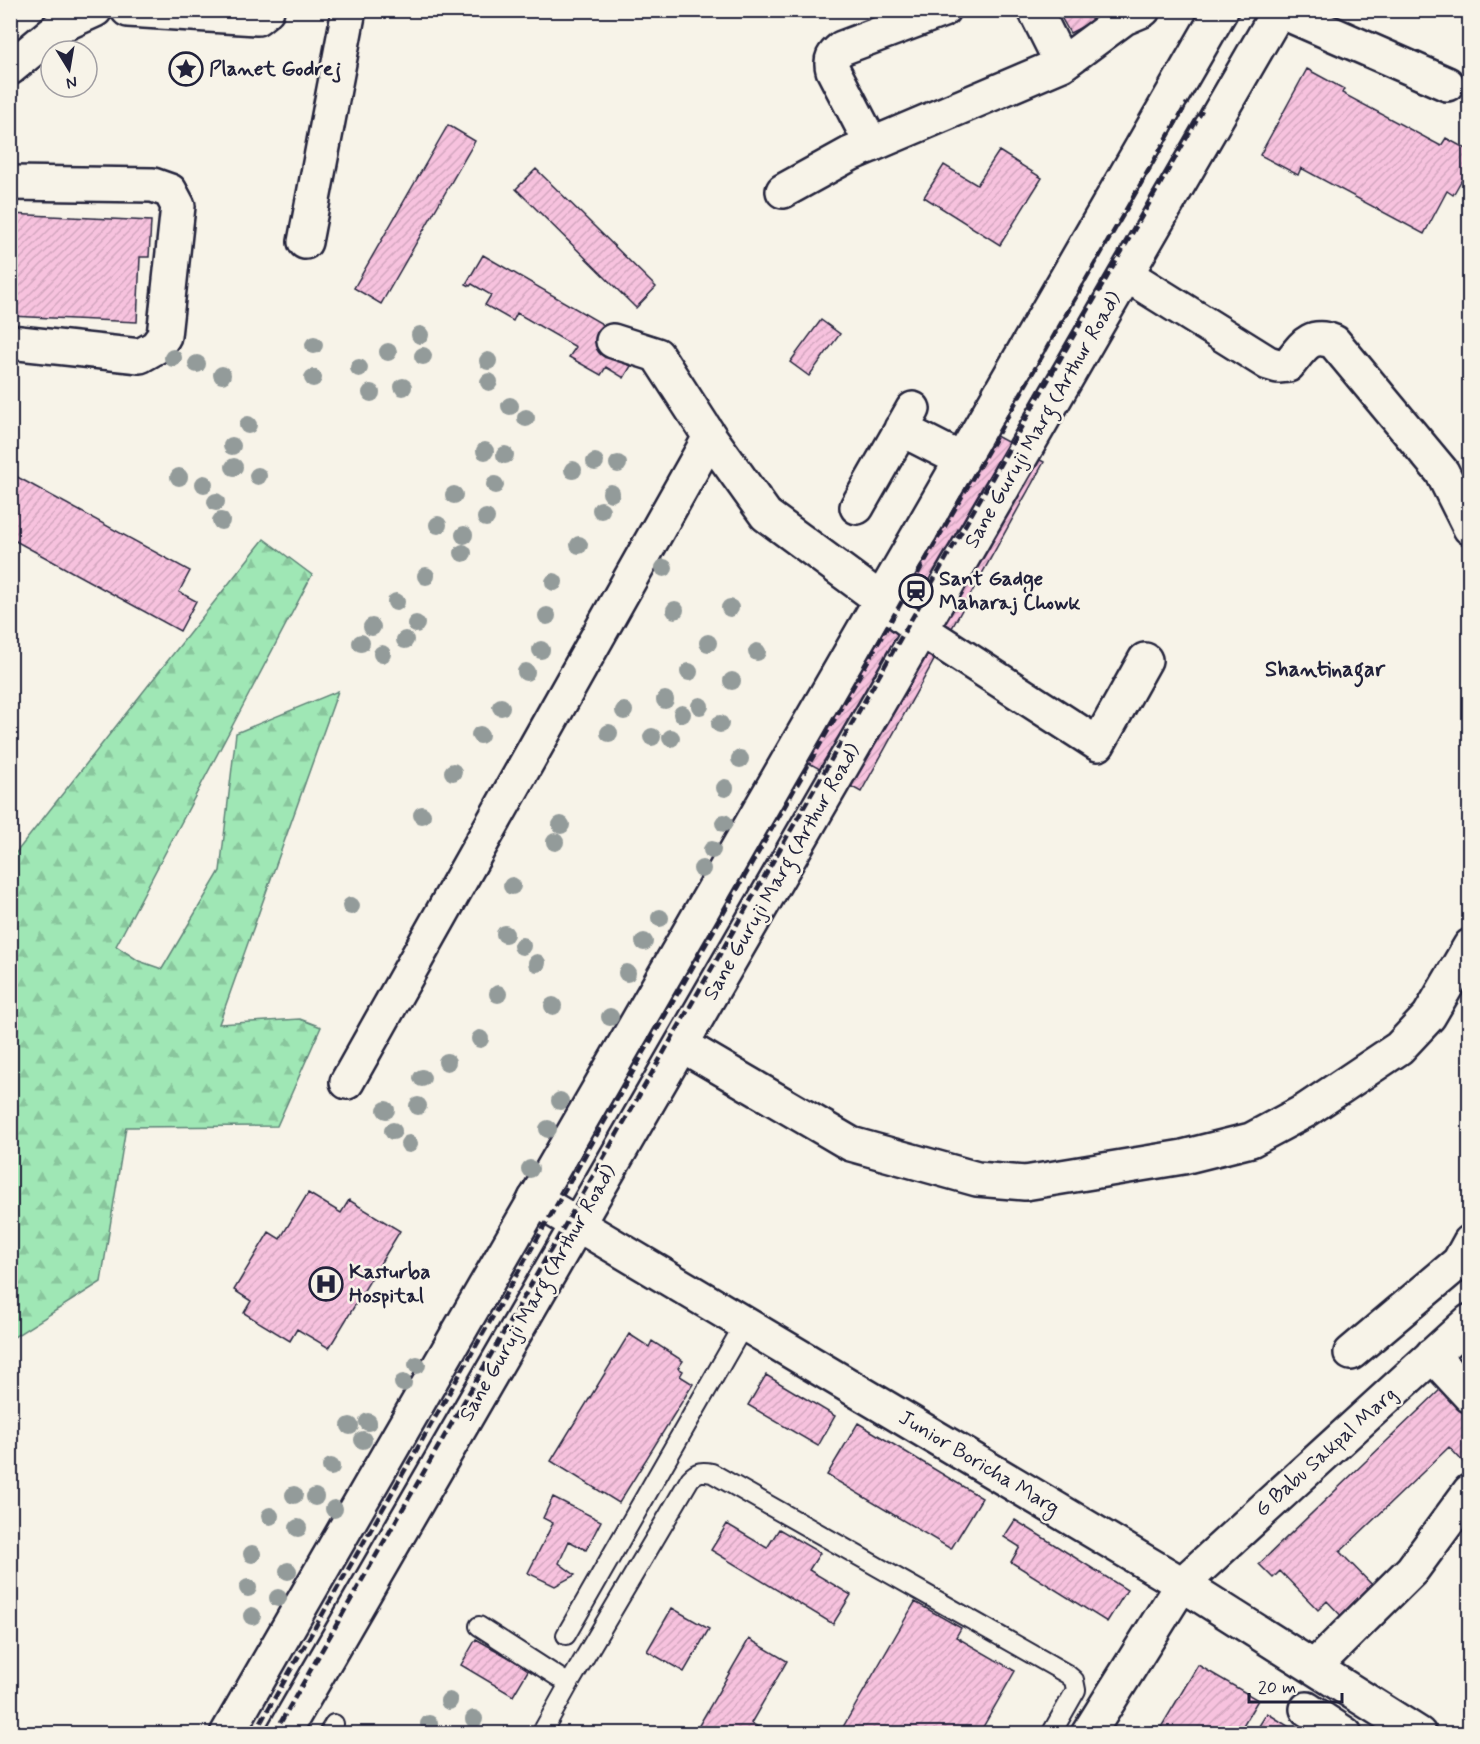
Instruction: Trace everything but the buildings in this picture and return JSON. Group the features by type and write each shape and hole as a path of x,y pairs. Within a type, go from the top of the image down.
{"street":[{"path":"10,68 62,25 95,10"},
{"path":"128,10 257,18 267,10"},
{"path":"305,242 349,10"},
{"path":"872,145 833,70 831,63 834,54 842,48 943,10"},
{"path":"1035,10 1062,64"},
{"path":"227,1734 1221,10"},
{"path":"1279,11 1447,84"},
{"name":"Sane Guruji Marg (Arthur Road)","path":"283,1734 1279,11"},
{"path":"783,191 831,163 1062,64 1130,13"},
{"path":"10,183 153,185 170,191 178,206 164,336 156,347 140,356 10,342"},
{"path":"1127,275 1268,363 1278,366 1288,364 1308,340 1322,337 1334,342 1442,472 1470,528"},
{"path":"613,341 657,355 710,437 766,515 921,630 1098,744 1145,660"},
{"path":"857,507 907,419 962,460"},
{"path":"347,1082 710,437"},
{"path":"682,1045 851,1144 977,1179 1025,1182 1183,1157 1251,1140 1305,1111 1399,1048 1429,1016 1470,946"},
{"name":"Junior Boricha Marg","path":"535,1199 1182,1584 1419,1734"},
{"path":"1351,1353 1466,1259"},
{"path":"499,1263 542,1287"},
{"name":"G Babu Sakpal Marg","path":"1088,1734 1182,1584 1470,1321"},
{"path":"1432,1356 1470,1396"},
{"path":"415,1408 458,1431"},
{"path":"1314,1667 1412,1570 1470,1491"},
{"path":"303,1602 346,1624"},
{"path":"1306,1709 1346,1734 1367,1701"}],"lane":[{"path":"566,1635 745,1323"},
{"path":"541,1734 568,1684 690,1479 696,1473 704,1471 723,1479 1067,1674 1074,1680 1076,1689 1051,1734"},
{"path":"479,1626 568,1684"}],"green space":[{"path":"264,539 312,575 116,946 139,961 162,969 220,871 236,733 338,691 219,1024 300,1019 321,1027 277,1126 126,1127 101,1282 11,1339 11,859"}],"railway":[{"path":"254,1734 1187,103"},
{"path":"274,1734 1202,111"}],"place":[{"name":"Planet Godrej","path":"186,69"},
{"name":"Sant Gadge Maharaj Chowk","path":"916,591"},
{"name":"Kasturba Hospital","path":"326,1284"}],"district":[{"name":"Shantinagar","path":"1325,670"}]}
